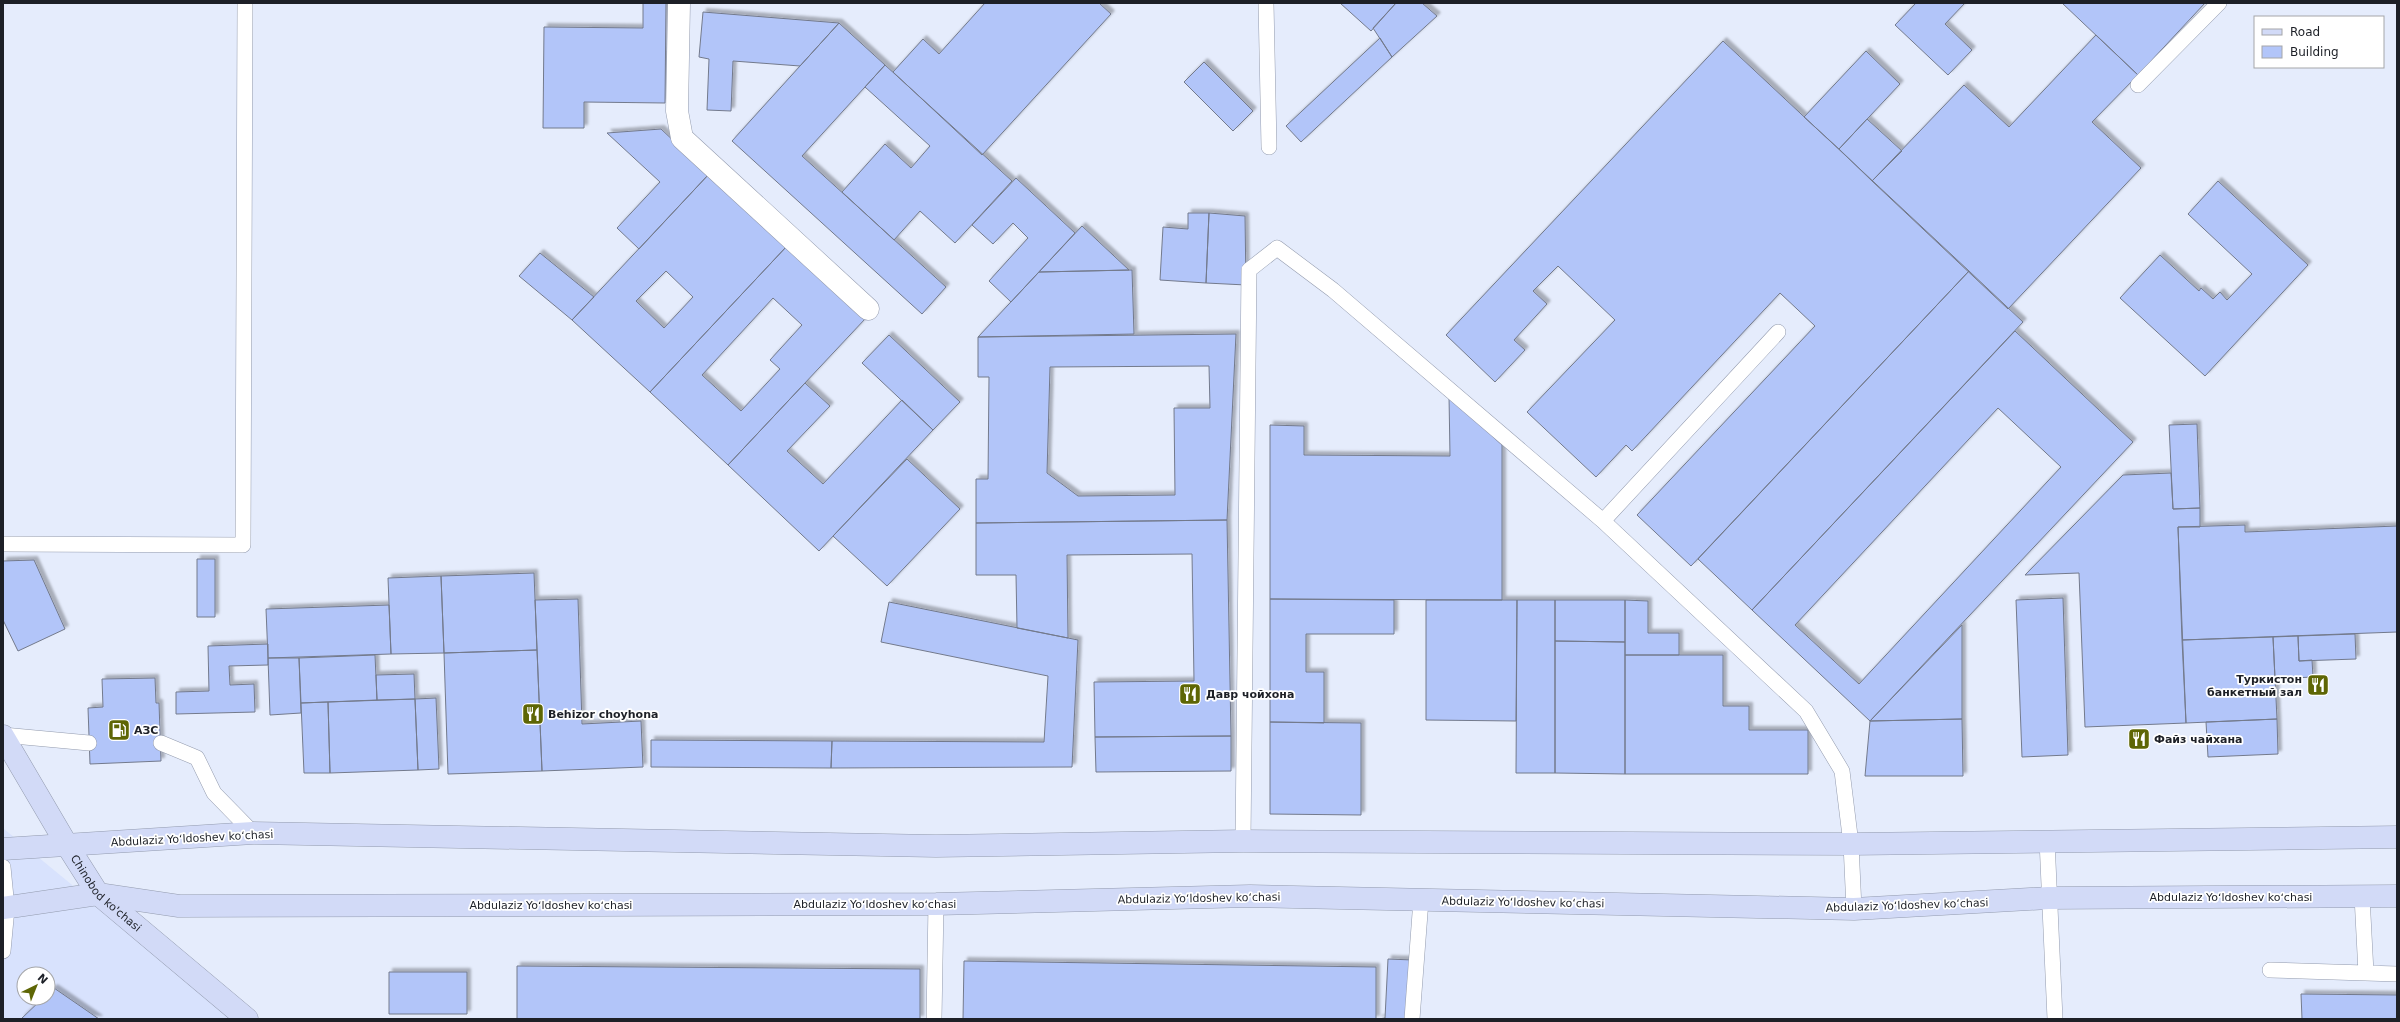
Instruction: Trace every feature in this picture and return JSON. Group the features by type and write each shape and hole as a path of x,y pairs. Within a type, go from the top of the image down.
{"main road":[{"name":"Chinobod ko'chasi","path":"3,735 67,845 98,894 247,1019"},
{"name":"Abdulaziz Yoʻldoshev koʻchasi","path":"3,849 253,833 936,846 1243,841 1851,844 2047,840 2397,837"},
{"name":"Abdulaziz Yoʻldoshev koʻchasi","path":"5,908 98,894 179,906 936,904 1250,896 1854,910 2048,898 2397,896"}],"street":[{"path":"679,3 677,111 682,138 868,309"}],"lane":[{"path":"3,544 243,545 245,3"},
{"path":"1266,3 1269,147"},
{"path":"2138,85 2219,3"},
{"path":"1243,841 1249,270 1277,248 1333,290 1603,521 1806,711 1842,771 1851,844 1854,910"},
{"path":"1603,521 1778,332"},
{"path":"3,735 90,743"},
{"path":"161,743 197,758 214,792 253,833"},
{"path":"2047,840 2048,898 2055,1019"},
{"path":"3,867 5,908 3,952"},
{"path":"2362,896 2366,972"},
{"path":"1412,1019 1421,900"},
{"path":"934,1019 936,904"},
{"path":"2270,970 2397,974"}],"shaded area":[{"path":"3,827 4,829 235,1019 3,1019"}],"building":[{"path":"643,3 666,3 665,103 584,102 584,128 543,128 544,27 643,28"},
{"path":"985,3 1099,3 1111,14 982,155 893,72 923,39 939,54"},
{"path":"1340,3 1396,3 1371,31"},
{"path":"1396,3 1422,3 1437,16 1392,57 1373,28"},
{"path":"1916,3 1965,3 1945,24 1972,50 1948,75 1895,25"},
{"path":"2062,3 2205,3 2138,75"},
{"path":"703,12 839,23 800,66 733,61 731,111 707,110 709,59 699,57"},
{"path":"839,23 885,65 802,156 946,287 922,314 732,141"},
{"path":"2096,35 2138,75 2092,122 2141,168 2008,309 1872,181 1964,85 2009,127"},
{"path":"1380,38 1392,57 1301,142 1286,126"},
{"path":"1723,41 1969,271 1691,566 1637,515 1815,326 1780,293 1632,451 1626,445 1596,477 1527,412 1615,320 1558,266 1533,291 1547,304 1514,340 1525,350 1495,382 1446,335"},
{"path":"1866,51 1900,84 1839,149 1804,117"},
{"path":"1204,62 1253,111 1233,131 1184,82"},
{"path":"885,65 1012,181 955,243 920,211 894,240 842,192 885,144 911,168 930,146 865,87"},
{"path":"1867,119 1902,151 1872,181 1839,149"},
{"path":"661,129 709,174 639,249 617,228 660,182 607,133"},
{"path":"709,174 787,246 650,392 572,320","holes":["666,271 693,297 664,328 636,301"]},
{"path":"1016,178 1075,233 1011,302 989,281 1028,238 1013,223 993,244 972,225"},
{"path":"2218,181 2308,265 2205,376 2120,298 2160,255 2199,291 2201,288 2213,299 2220,292 2227,300 2252,274 2188,214"},
{"path":"1188,213 1209,213 1206,283 1160,280 1163,227 1188,229"},
{"path":"1209,213 1245,216 1246,285 1206,283"},
{"path":"1082,226 1129,270 1039,272"},
{"path":"787,246 865,319 728,465 650,392","holes":["773,298 802,325 770,360 780,369 741,411 702,375"]},
{"path":"540,253 594,297 572,320 519,276"},
{"path":"1132,270 1134,334 978,337 1039,272"},
{"path":"1969,271 2023,322 1752,610 1698,559"},
{"path":"2015,331 2133,442 1870,721 1752,610","holes":["1998,408 2061,467 1859,684 1795,625"]},
{"path":"1236,334 1227,520 976,523 976,479 988,479 989,377 978,377 978,337","holes":["1209,366 1210,408 1174,408 1175,495 1078,496 1047,473 1050,367"]},
{"path":"889,335 960,402 933,430 862,363"},
{"path":"805,383 830,406 787,451 823,484 902,400 933,430 819,551 728,465"},
{"path":"1449,396 1502,445 1502,600 1270,599 1270,425 1304,426 1304,455 1450,456"},
{"path":"2197,424 2200,508 2173,509 2169,425"},
{"path":"907,459 960,509 887,586 833,536"},
{"path":"2171,473 2173,509 2200,508 2200,527 2178,527 2186,723 2085,727 2079,573 2025,575 2123,475"},
{"path":"1227,520 1231,736 1095,737 1094,682 1194,681 1192,554 1067,555 1068,638 1017,628 1016,575 976,575 976,523"},
{"path":"2245,525 2245,532 2397,526 2397,632 2182,640 2178,527"},
{"path":"197,559 215,559 215,617 197,617"},
{"path":"34,560 65,629 18,651 3,620 3,561"},
{"path":"534,573 537,650 444,653 441,576"},
{"path":"441,576 444,653 391,654 388,578"},
{"path":"2063,598 2068,755 2022,757 2016,600"},
{"path":"578,599 582,724 641,721 643,767 542,771 535,600"},
{"path":"1270,599 1394,600 1394,634 1306,634 1306,672 1324,672 1324,723 1270,722"},
{"path":"1426,600 1517,600 1516,721 1426,720"},
{"path":"1517,600 1555,600 1555,773 1516,773"},
{"path":"1555,600 1625,600 1625,642 1555,641"},
{"path":"1625,600 1648,601 1648,633 1679,633 1679,655 1625,655"},
{"path":"889,602 1078,640 1072,767 831,768 832,741 1044,742 1048,676 881,642"},
{"path":"389,605 391,654 268,658 266,609"},
{"path":"1962,625 1962,719 1870,721"},
{"path":"2355,634 2356,659 2299,661 2298,636"},
{"path":"2298,636 2299,661 2312,660 2313,677 2275,679 2273,637"},
{"path":"2273,637 2277,719 2186,723 2182,640"},
{"path":"1555,641 1625,642 1625,774 1555,773"},
{"path":"268,644 268,665 229,666 230,685 254,684 255,712 176,714 176,692 209,691 208,646"},
{"path":"537,650 542,771 448,774 444,653"},
{"path":"375,655 377,700 301,703 299,658"},
{"path":"1625,655 1723,655 1723,706 1749,706 1749,730 1808,730 1808,774 1625,774"},
{"path":"268,658 299,658 301,713 270,715"},
{"path":"414,674 415,699 377,700 376,675"},
{"path":"155,678 156,703 159,703 161,761 90,764 88,708 103,707 102,679"},
{"path":"436,698 439,769 418,770 415,699"},
{"path":"415,699 418,770 330,773 328,702"},
{"path":"328,702 330,773 304,773 301,703"},
{"path":"1962,719 1963,776 1865,776 1870,721"},
{"path":"2277,719 2278,754 2208,757 2206,722"},
{"path":"1270,722 1361,723 1361,815 1270,814"},
{"path":"1231,736 1231,771 1096,772 1095,737"},
{"path":"651,740 832,741 831,768 651,767"},
{"path":"1388,959 1413,960 1411,1019 1378,1019 1385,1018"},
{"path":"964,961 1376,967 1376,1019 963,1019"},
{"path":"517,966 920,969 920,1019 517,1019"},
{"path":"389,972 467,972 467,1014 389,1014"},
{"path":"56,989 99,1019 21,1019 35,1006 56,1006"},
{"path":"2301,994 2397,995 2397,1019 2302,1019"}],"place":[{"name":"Туркистон банкетный зал","path":"2318,685"},
{"name":"Давр чойхона","path":"1190,694"},
{"name":"Behizor choyhona","path":"533,714"},
{"name":"АЗС","path":"119,730"},
{"name":"Файз чайхана","path":"2139,739"}]}
